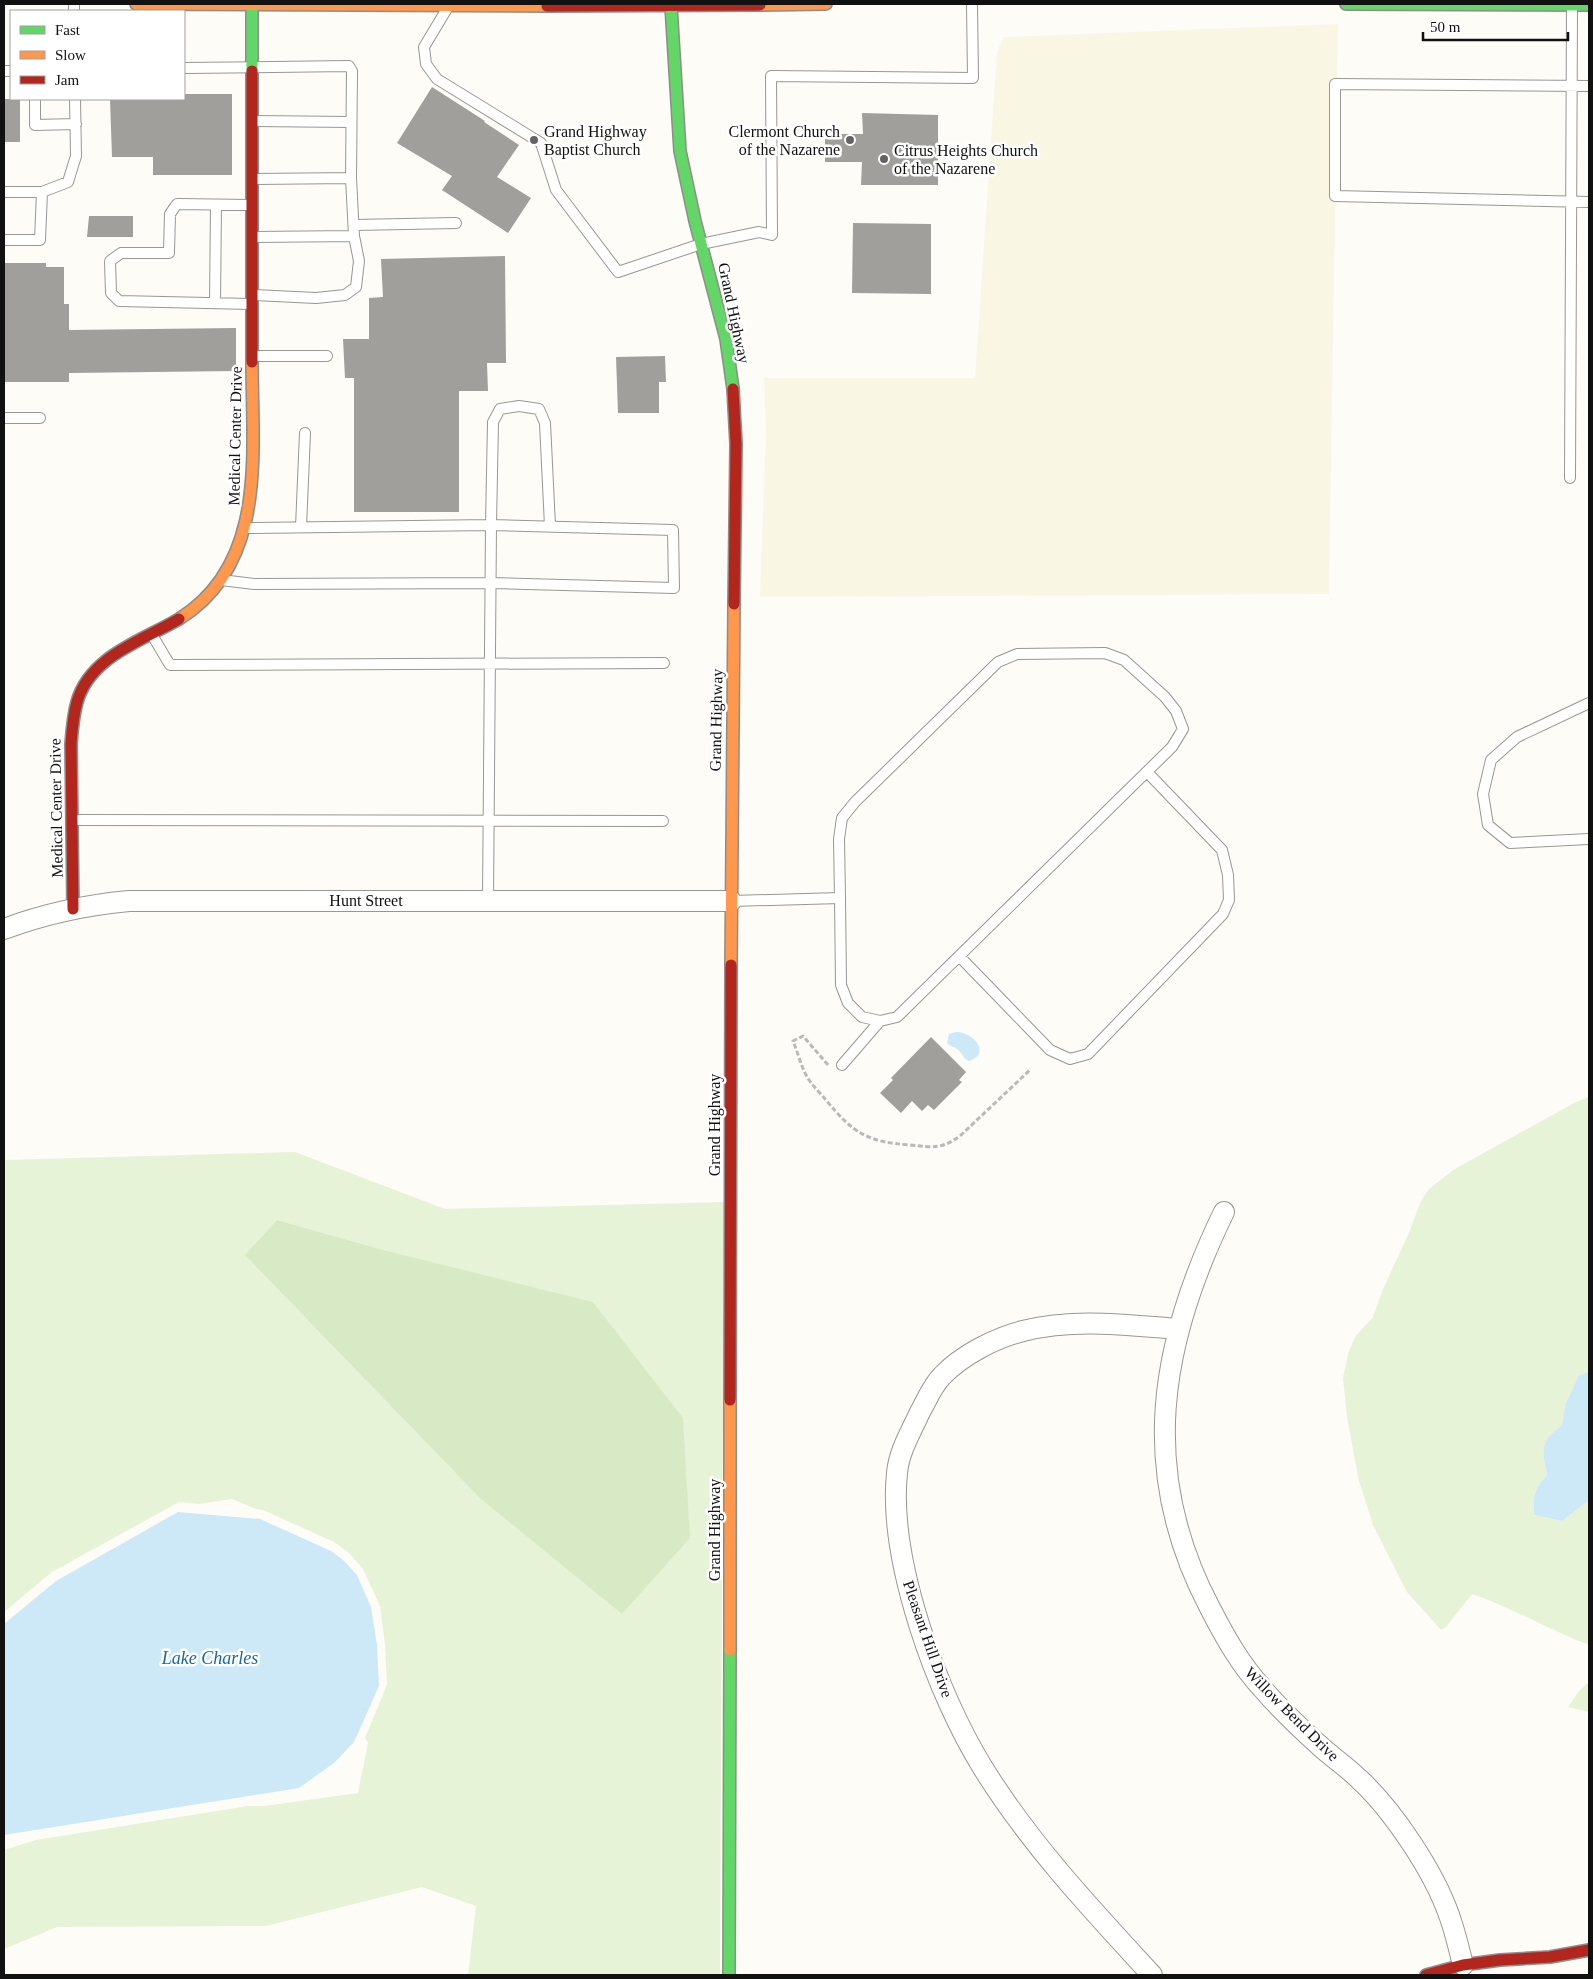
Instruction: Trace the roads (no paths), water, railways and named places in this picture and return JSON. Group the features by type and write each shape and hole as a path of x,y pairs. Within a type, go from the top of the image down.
{"street":[{"path":"136,4 826,4"},
{"path":"1346,4 1589,5"},
{"name":"Medical Center Drive","path":"73,909 72,720 81,688 104,662 194,608 220,580 231,563 246,528 252,486 252,5"},
{"name":"Grand Highway","path":"671,5 680,152 701,244 726,339 733,390 736,444 731,901 729,1975"},
{"name":"Hunt Street","path":"4,929 47,914 129,901 731,901"},
{"name":"Willow Bend Drive","path":"1224,1212 1202,1256 1178,1329 1169,1367 1164,1414 1166,1459 1171,1503 1182,1546 1200,1589 1223,1633 1245,1668 1263,1689 1319,1745 1361,1780 1385,1808 1419,1855 1432,1877 1449,1915 1463,1965"},
{"name":"Pleasant Hill Drive","path":"1152,1975 1085,1902 1016,1817 982,1767 956,1720 913,1605 903,1560 896,1506 897,1472 902,1449 933,1388 942,1376 962,1359 993,1342 1022,1331 1054,1325 1091,1323 1178,1329"},
{"path":"1426,1975 1463,1965 1500,1960 1550,1957 1589,1950"}],"lane":[{"path":"449,5 424,47 426,64 438,79 541,143 556,190 618,272 701,244 759,232 772,235 771,76 973,78 972,4"},
{"path":"1570,478 1572,5"},
{"path":"185,68 349,66 352,71 350,178 354,236 359,261 356,287 345,295 316,298 252,299 215,303 119,301 111,293 110,261 121,253 169,253 170,214 177,204 252,204"},
{"path":"1589,86 1335,84 1335,196 1589,202"},
{"path":"34,100 34,125 76,124"},
{"path":"4,192 42,192 68,182 76,156 76,100"},
{"path":"252,121 350,122"},
{"path":"252,179 350,178"},
{"path":"4,240 40,240 42,192"},
{"path":"215,303 216,204"},
{"path":"354,225 456,222"},
{"path":"252,237 354,236"},
{"path":"252,356 327,356"},
{"path":"488,900 493,422 500,409 519,406 539,409 545,423 550,526"},
{"path":"4,418 40,418"},
{"path":"301,527 305,433"},
{"path":"220,580 254,584 492,583 674,588 673,530 491,525 246,528"},
{"path":"151,634 170,665 664,664"},
{"path":"1105,653 1124,660 1165,697 1176,711 1183,729 1172,747 1147,772 897,1017 880,1021 862,1018 848,1003 842,985 839,838 842,818 854,802 998,662 1017,654 1105,653"},
{"path":"1589,703 1517,737 1491,760 1483,794 1488,825 1510,843 1589,839"},
{"path":"958,956 1050,1050 1070,1059 1088,1054 1223,914 1229,900 1228,875 1222,850 1147,772"},
{"path":"72,820 663,822"},
{"path":"731,901 840,898"},
{"path":"842,1065 880,1021"}],"water":[{"path":"956,1032 968,1035 978,1044 979,1053 976,1057 969,1061 956,1048 947,1043 949,1034"},
{"path":"1589,1372 1589,1500 1562,1521 1534,1515 1535,1493 1547,1475 1544,1459 1546,1441 1562,1425 1565,1405 1579,1375"},
{"name":"Lake Charles","path":"178,1512 260,1519 331,1551 343,1560 357,1575 371,1607 377,1645 379,1686 354,1742 334,1763 299,1788 4,1835 4,1624 56,1581"}],"place":[{"name":"Grand Highway Baptist Church","path":"534,140"},
{"name":"Clermont Church of the Nazarene","path":"850,140"},
{"name":"Citrus Heights Church of the Nazarene","path":"884,159"}]}
